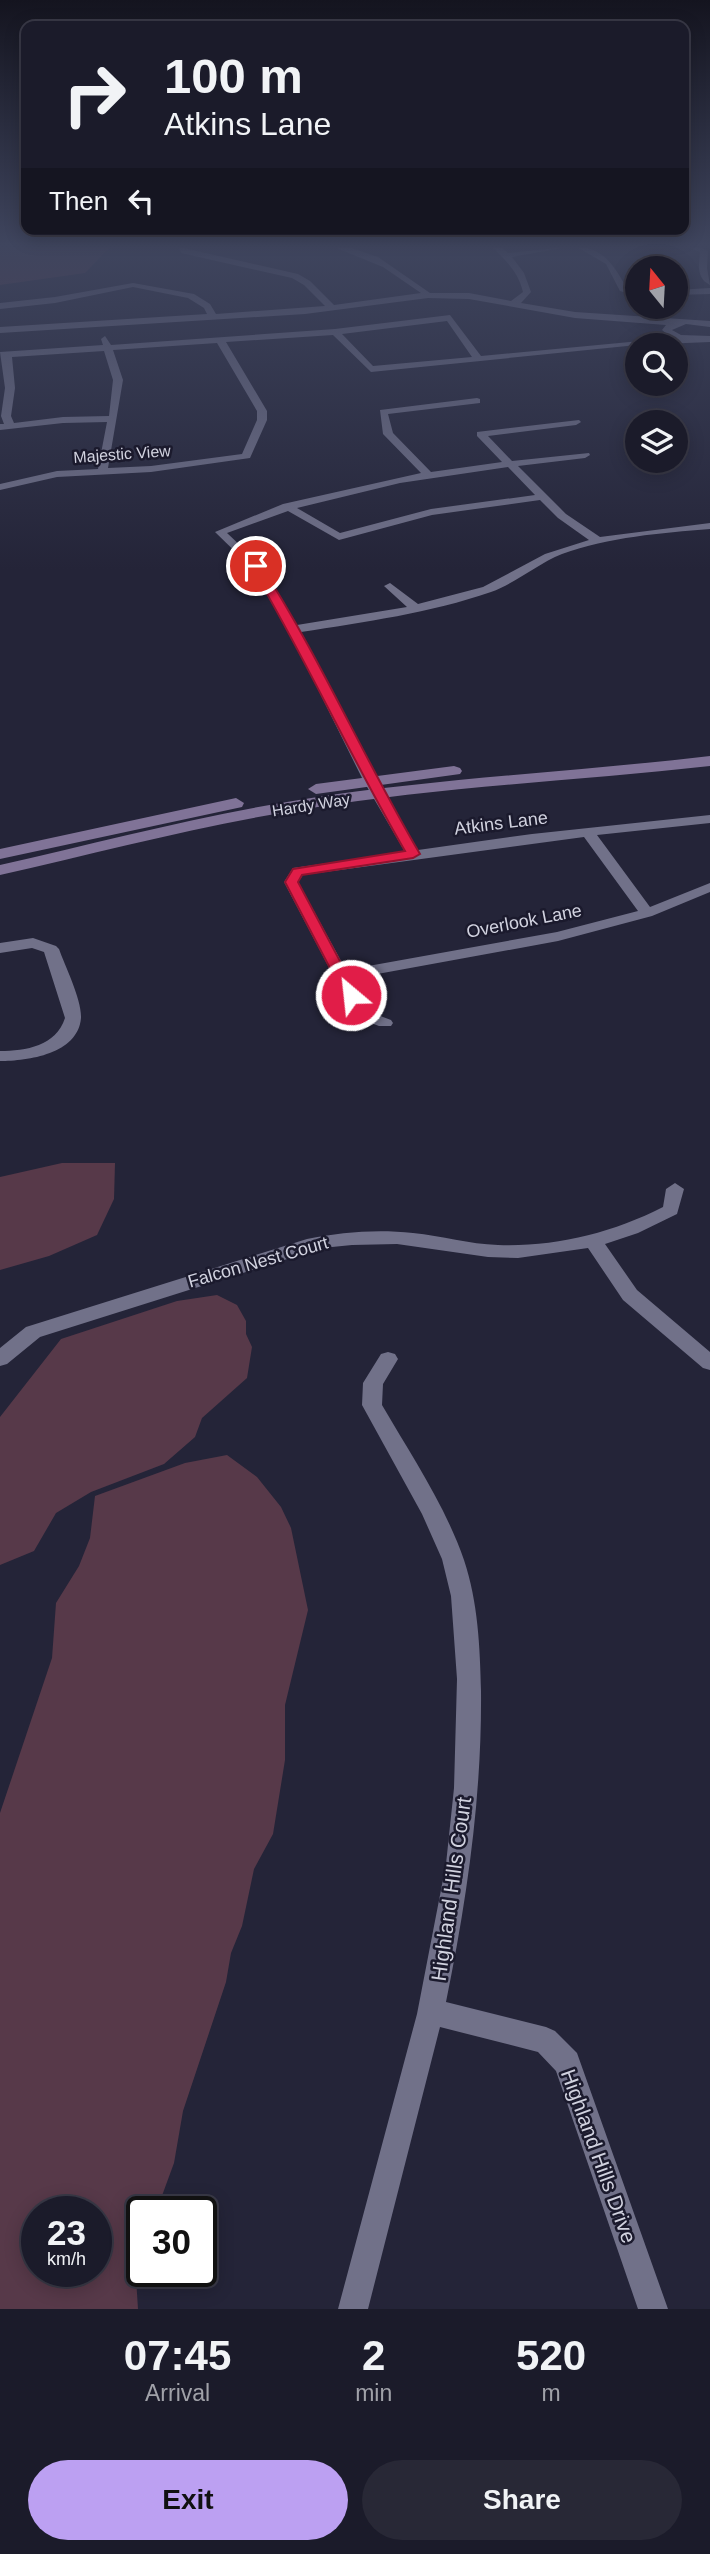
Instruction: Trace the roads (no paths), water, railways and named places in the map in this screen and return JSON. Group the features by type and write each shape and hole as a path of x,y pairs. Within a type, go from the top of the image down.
{"main road":[{"name":"Hardy Way","path":"0,854 189,813 710,746"},
{"name":"Hardy Way","path":"0,870 375,787 460,785 608,774 710,761"}],"street":[{"path":"4,355 10,388 5,426 62,420 113,419"},
{"path":"102,472 118,380 110,355"},
{"name":"Majestic View","path":"0,487 57,474 151,469 247,456 262,420 262,411 229,355"},
{"path":"357,355 371,369 513,355"},
{"path":"475,355 478,358"},
{"path":"427,474 388,434 383,412 477,401"},
{"path":"576,422 480,434 562,516 598,541"},
{"path":"413,854 375,787 294,629 256,566 220,532 287,506 378,482 585,455"},
{"path":"287,506 339,537 432,512 542,497"},
{"path":"294,629 348,622 488,589 540,560 598,541 663,530 710,526"},
{"path":"390,586 414,607"},
{"name":"Atkins Lane","path":"341,976 291,882 298,872 413,854 710,819"},
{"path":"588,833 648,913"},
{"name":"Overlook Lane","path":"341,976 558,936 648,913 710,887"},
{"path":"0,948 33,943 51,948 74,1016 67,1032 55,1044 38,1051 0,1056"},
{"path":"341,976 361,1014 385,1023"},
{"name":"Falcon Nest Court","path":"0,1359 33,1332 213,1274 334,1240 378,1236 498,1251 593,1241 651,1222 671,1209 675,1189"},
{"path":"593,1241 630,1295 710,1363"},
{"name":"Highland Hills Court","path":"353,2309 432,2012 462,1850 469,1757 469,1663 459,1581 448,1544 372,1405 373,1383 388,1359"},
{"name":"Highland Hills Drive","path":"432,2012 546,2040 567,2063 653,2309"}]}
